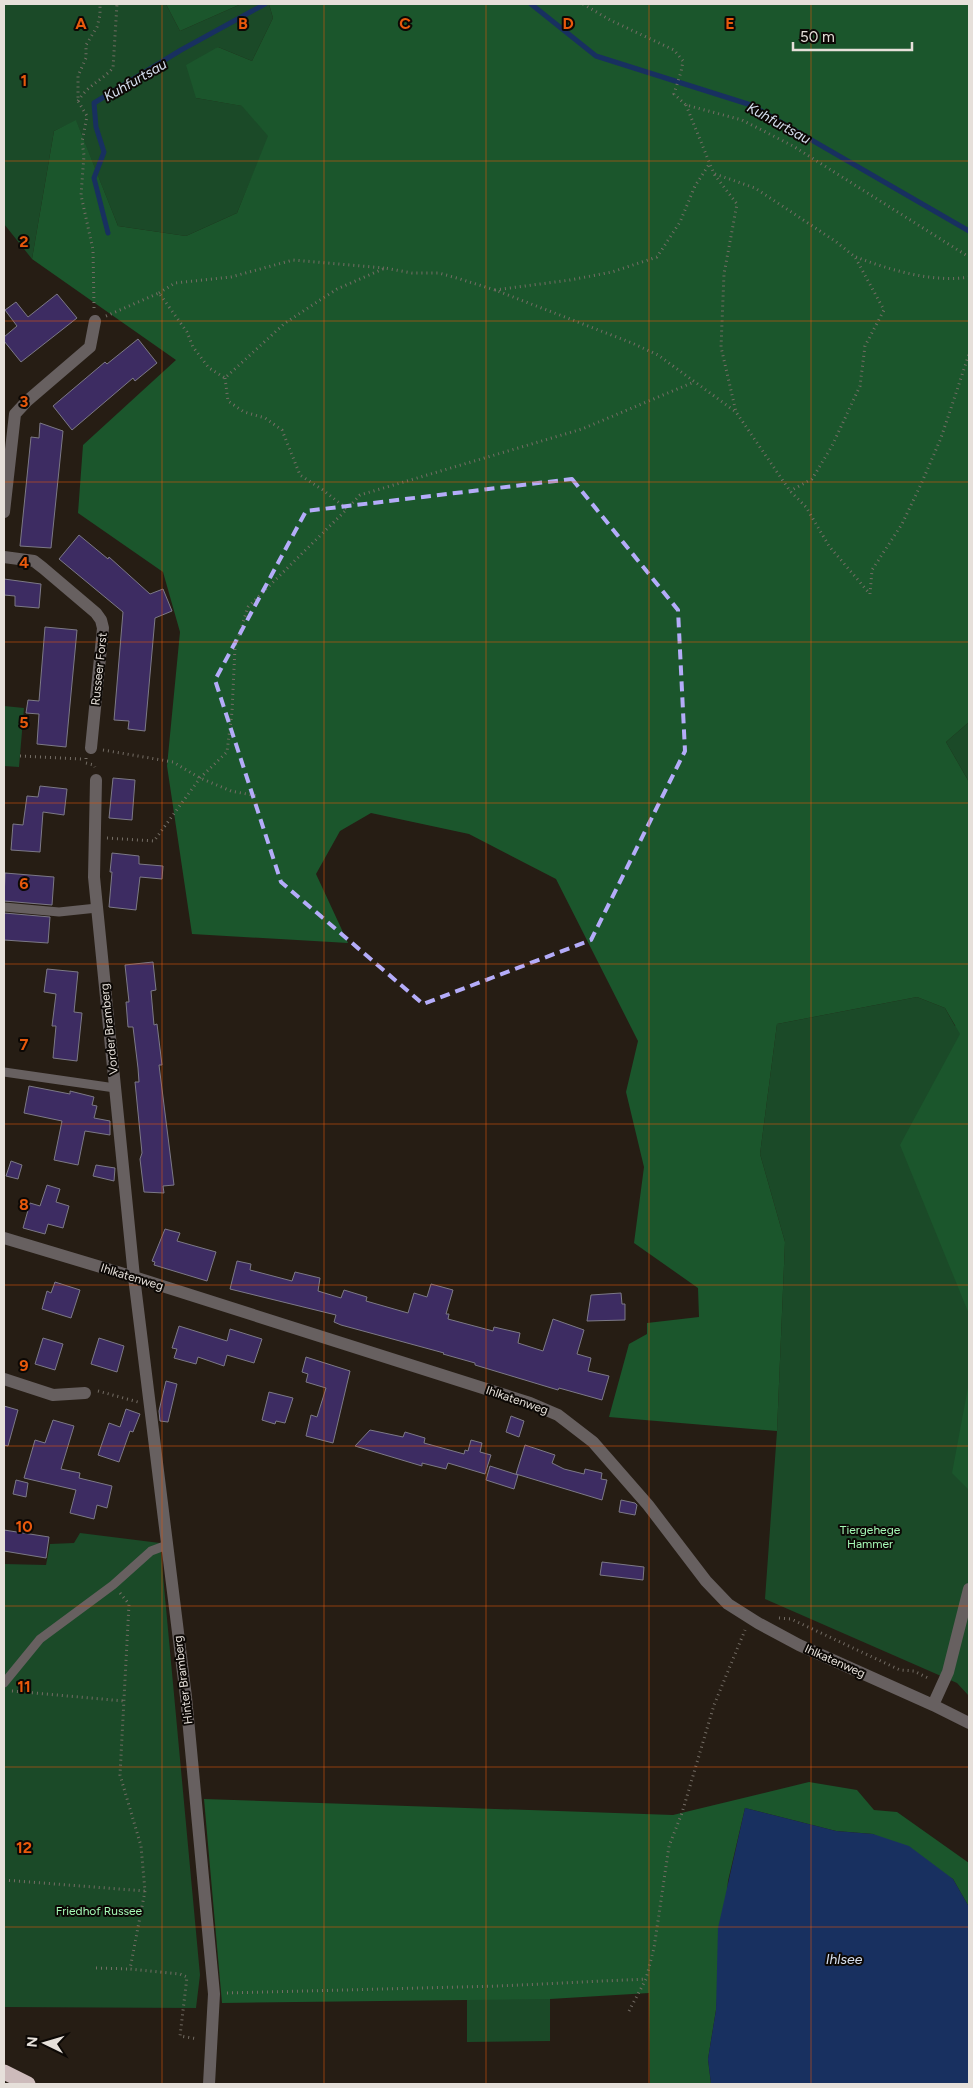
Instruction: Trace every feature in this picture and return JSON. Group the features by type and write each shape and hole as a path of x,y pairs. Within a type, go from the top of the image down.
{"highway":[{"path":"4,2072 28,2084"}],"street":[{"path":"4,512 15,414 27,401 90,347 95,322"},
{"name":"Russeer Forst","path":"4,558 34,562 81,600 101,620 103,628 88,754"},
{"name":"Vorder Bramberg","path":"96,780 94,877 134,1277"},
{"name":"Ihlkatenweg","path":"4,1238 134,1277 530,1403 558,1415 593,1442 648,1505 719,1596 754,1620 799,1645 969,1723"},
{"name":"Hinter Bramberg","path":"134,1277 186,1697 214,1994 209,2084"},
{"path":"4,1379 53,1395 85,1393"},
{"path":"933,1705 948,1672 969,1589"}],"lane":[{"path":"4,908 59,912 97,908"},
{"path":"4,1072 115,1088"},
{"path":"4,1683 40,1639 113,1585 151,1551 167,1545"}],"path":[{"path":"100,4 97,27 86,45 86,58 78,76 78,101 87,116 82,142 84,155 81,195 93,250 95,322 159,293 175,283 232,277 293,260 385,268 412,273 439,274 495,290 658,355 736,412 790,491 806,507 829,546 870,594 872,570 902,524 922,482 941,438 969,354"},
{"path":"78,101 86,89 106,76 113,68 117,4"},
{"path":"583,4 610,20 674,50 683,61 682,72 674,94 686,105 714,174 737,204 724,274 721,347 736,412"},
{"path":"686,105 742,120 793,146 969,257"},
{"path":"495,290 570,280 612,272 657,257 680,222 695,186 710,163"},
{"path":"714,174 755,188 835,241 855,257 893,271 958,279 969,277"},
{"path":"790,491 812,479 832,446 860,386 865,346 884,310 855,257"},
{"path":"225,378 285,324 337,289 385,268"},
{"path":"159,293 187,332 194,348 209,368 225,378"},
{"path":"225,378 228,401 244,412 265,418 282,430 300,476 323,490 346,509"},
{"path":"95,837 154,841 200,778 228,752 235,647 248,607 360,495 582,430 694,382"},
{"path":"88,754 86,764 94,765 96,780"},
{"path":"20,756 88,754 173,762 200,778 231,791 257,796"},
{"path":"85,1393 102,1391 150,1406"},
{"path":"113,1585 129,1604 120,1775 141,1846 145,1891 130,1969"},
{"path":"629,2011 646,1979 654,1948 669,1846 682,1813 714,1705 754,1620 766,1618 791,1619 900,1670 914,1671 941,1686"},
{"path":"4,1691 124,1701"},
{"path":"4,1880 145,1891"},
{"path":"96,1968 130,1969 180,1974 187,1977 180,2036 211,2040"},
{"path":"214,1994 499,1986 646,1979"}],"highlighted area":[{"path":"572,479 678,610 685,751 591,940 423,1004 281,882 215,680 306,511"}],"green space":[{"path":"166,4 180,31 241,4 269,4 273,18 252,61 218,47 196,98 243,106 269,136 237,213 186,236 118,226 76,121 54,131 32,259 4,224 4,5"},
{"path":"166,4 241,4 180,31"},
{"path":"269,4 969,4 969,722 946,742 969,782 969,1314 900,1145 960,1034 945,1008 917,997 777,1024 760,1154 785,1242 777,1431 609,1417 629,1344 647,1334 647,1323 699,1317 698,1288 634,1243 644,1167 626,1092 638,1041 556,879 469,834 371,813 340,831 316,874 348,943 192,934 167,766 180,632 163,572 78,513 83,445 176,360 32,259 54,131 76,120 118,226 186,236 237,213 268,136 242,106 196,98 186,65 218,47 252,61 273,18"},
{"path":"4,706 24,708 19,767 4,766"},
{"path":"969,722 969,782 946,742"},
{"name":"Tiergehege Hammer","path":"917,997 945,1008 955,1026 969,1026 969,1696 957,1683 765,1599 777,1431 785,1242 760,1154 777,1024"},
{"path":"969,1382 969,1490 952,1473"},
{"name":"Friedhof Russee","path":"80,1533 160,1543 200,1975 196,2008 4,2007 4,1564 46,1565 50,1544 74,1543"},
{"path":"809,1782 857,1790 874,1810 897,1812 969,1863 969,1907 953,1879 873,1834 836,1831 745,1808 728,1881 716,2010 708,2059 711,2084 650,2084 649,1993 550,1999 222,2003 204,1799 673,1815"},
{"path":"467,1999 550,1999 550,2041 467,2042"}],"water":[{"name":"Ihlsee","path":"745,1808 836,1831 873,1834 909,1846 953,1879 969,1907 969,2084 711,2084 708,2059 716,2010 718,1928"}],"building":[{"path":"57,294 77,318 21,362 4,341 4,337 17,326 5,310 16,302 28,317"},
{"path":"138,339 157,363 135,381 133,378 72,430 53,406 105,362 107,364"},
{"path":"40,423 63,431 51,548 20,546 31,437 39,438"},
{"path":"79,535 108,559 109,557 150,594 163,589 172,611 155,618 145,731 128,729 129,721 114,720 123,612 59,559"},
{"path":"4,579 41,584 39,608 15,606 15,596 4,595"},
{"path":"45,627 77,630 66,747 37,744 39,714 26,713 28,700 39,701"},
{"path":"113,778 135,780 132,820 109,818"},
{"path":"40,786 67,789 64,815 43,812 40,852 11,850 13,824 23,825 27,796 38,797"},
{"path":"112,853 139,856 139,864 163,866 162,879 140,877 136,910 109,907"},
{"path":"5,873 54,877 52,905 4,901"},
{"path":"4,913 50,917 48,943 4,940"},
{"path":"153,962 156,990 151,991 154,1025 157,1024 162,1065 159,1065 174,1185 163,1186 164,1193 144,1192 135,1082 139,1082 138,1068 133,1027 128,1027 126,1002 129,1002 125,965"},
{"path":"47,969 78,972 74,1012 82,1013 77,1061 53,1058 56,1026 52,1026 56,994 44,992"},
{"path":"29,1086 70,1094 70,1091 94,1097 92,1105 97,1106 94,1118 110,1121 110,1135 85,1131 78,1165 54,1160 62,1121 24,1113"},
{"path":"11,1161 22,1165 18,1179 6,1176"},
{"path":"96,1165 115,1168 114,1181 93,1176"},
{"path":"47,1185 60,1189 56,1202 69,1206 63,1228 48,1224 45,1234 23,1228 30,1203 40,1206"},
{"path":"165,1229 180,1233 177,1241 216,1252 207,1281 154,1265 155,1262 152,1261"},
{"path":"237,1261 251,1264 250,1270 292,1281 295,1272 320,1278 318,1291 341,1298 344,1290 367,1297 366,1301 408,1313 414,1293 427,1297 431,1284 453,1290 446,1314 449,1314 448,1319 493,1331 494,1327 520,1333 518,1343 543,1351 553,1319 584,1330 577,1354 591,1358 588,1371 609,1376 602,1400 559,1388 558,1390 475,1365 475,1363 444,1353 341,1325 334,1322 336,1315 230,1289"},
{"path":"55,1282 80,1290 71,1318 42,1309 47,1291 51,1293"},
{"path":"621,1293 622,1304 625,1304 625,1320 587,1321 591,1295"},
{"path":"179,1326 227,1341 230,1329 262,1339 254,1363 227,1355 224,1366 198,1357 196,1364 174,1358 177,1349 172,1348"},
{"path":"43,1338 63,1344 55,1370 35,1364"},
{"path":"99,1338 124,1346 117,1372 91,1364"},
{"path":"306,1357 350,1371 333,1443 306,1436 311,1415 317,1417 326,1388 306,1382 308,1374 302,1372"},
{"path":"166,1381 177,1384 168,1422 160,1421 159,1411"},
{"path":"269,1392 293,1398 285,1423 276,1421 275,1424 262,1420"},
{"path":"4,1406 18,1410 8,1446 4,1445"},
{"path":"126,1409 140,1414 133,1432 130,1431 119,1462 98,1455 109,1423 120,1427"},
{"path":"511,1416 524,1421 519,1437 506,1432"},
{"path":"53,1420 74,1426 61,1469 80,1473 79,1478 112,1486 107,1508 97,1505 94,1519 70,1513 76,1490 24,1478 35,1440 45,1443"},
{"path":"370,1430 403,1437 405,1432 425,1438 424,1443 464,1454 465,1450 468,1451 471,1440 482,1443 480,1452 491,1455 485,1474 448,1463 446,1469 422,1463 422,1466 355,1446"},
{"path":"525,1445 555,1455 552,1463 564,1469 584,1474 585,1469 602,1473 601,1479 607,1480 602,1500 516,1474"},
{"path":"490,1466 518,1475 514,1489 486,1480"},
{"path":"16,1480 28,1483 26,1497 13,1494"},
{"path":"621,1500 637,1505 635,1515 619,1512"},
{"path":"4,1530 49,1537 46,1558 4,1551"},
{"path":"602,1562 644,1567 643,1580 600,1575"}],"waterway":[{"name":"Kuhfurtsau","path":"108,233 94,178 104,152 96,127 94,103 181,50 265,4"},
{"name":"Kuhfurtsau","path":"531,4 596,56 751,105 969,231"}]}
